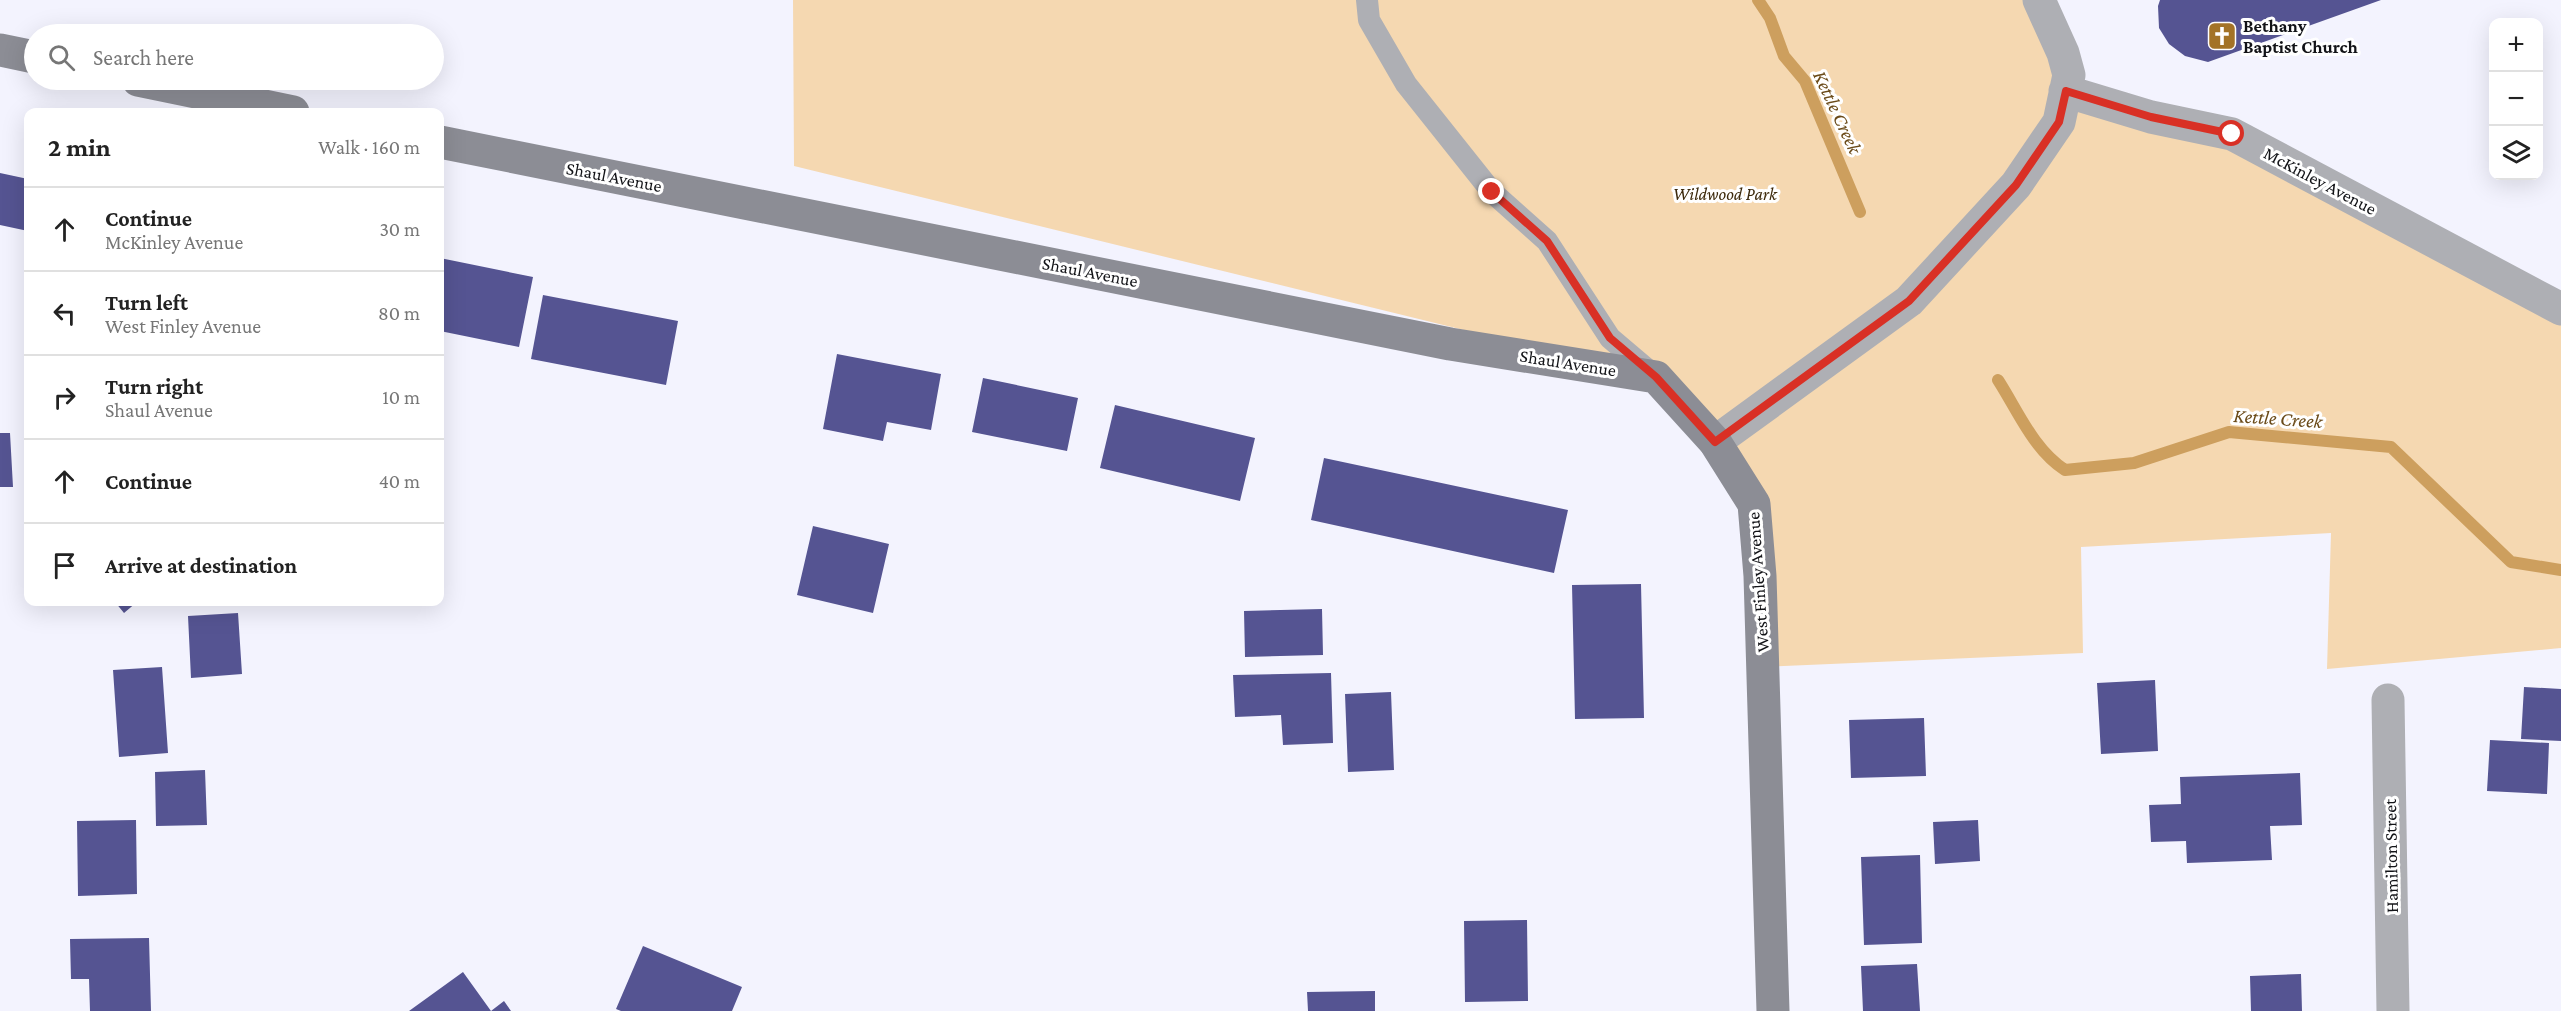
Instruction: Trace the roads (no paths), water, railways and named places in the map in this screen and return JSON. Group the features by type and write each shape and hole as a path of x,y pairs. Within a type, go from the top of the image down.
{"main road":[{"path":"0,50 24,55"},
{"path":"186,90 274,108"},
{"name":"Shaul Avenue","path":"444,143 1440,342 1656,377"},
{"path":"1656,377 1715,442"},
{"name":"West Finley Avenue","path":"1715,442 1754,504 1761,588 1773,1011"}],"street":[{"path":"1715,442 1909,301 2016,185 2059,122 2069,75 2063,53 2039,0"},
{"name":"McKinley Avenue","path":"2066,91 2151,117 2232,134 2561,309"},
{"name":"Hamilton Street","path":"2388,700 2393,1011"}],"lane":[{"path":"1367,0 1369,20 1406,84 1492,192 1547,241 1610,338 1656,377"}],"waterway":[{"name":"Kettle Creek","path":"1758,0 1770,18 1784,56 1805,81 1860,212"},
{"name":"Kettle Creek","path":"1998,380 2035,440 2065,470 2134,463 2229,432 2391,447 2511,562 2561,570"}],"place":[{"name":"Bethany Baptist Church","path":"2222,36"}],"park label":[{"name":"Wildwood Park","path":"1725,194"}]}
